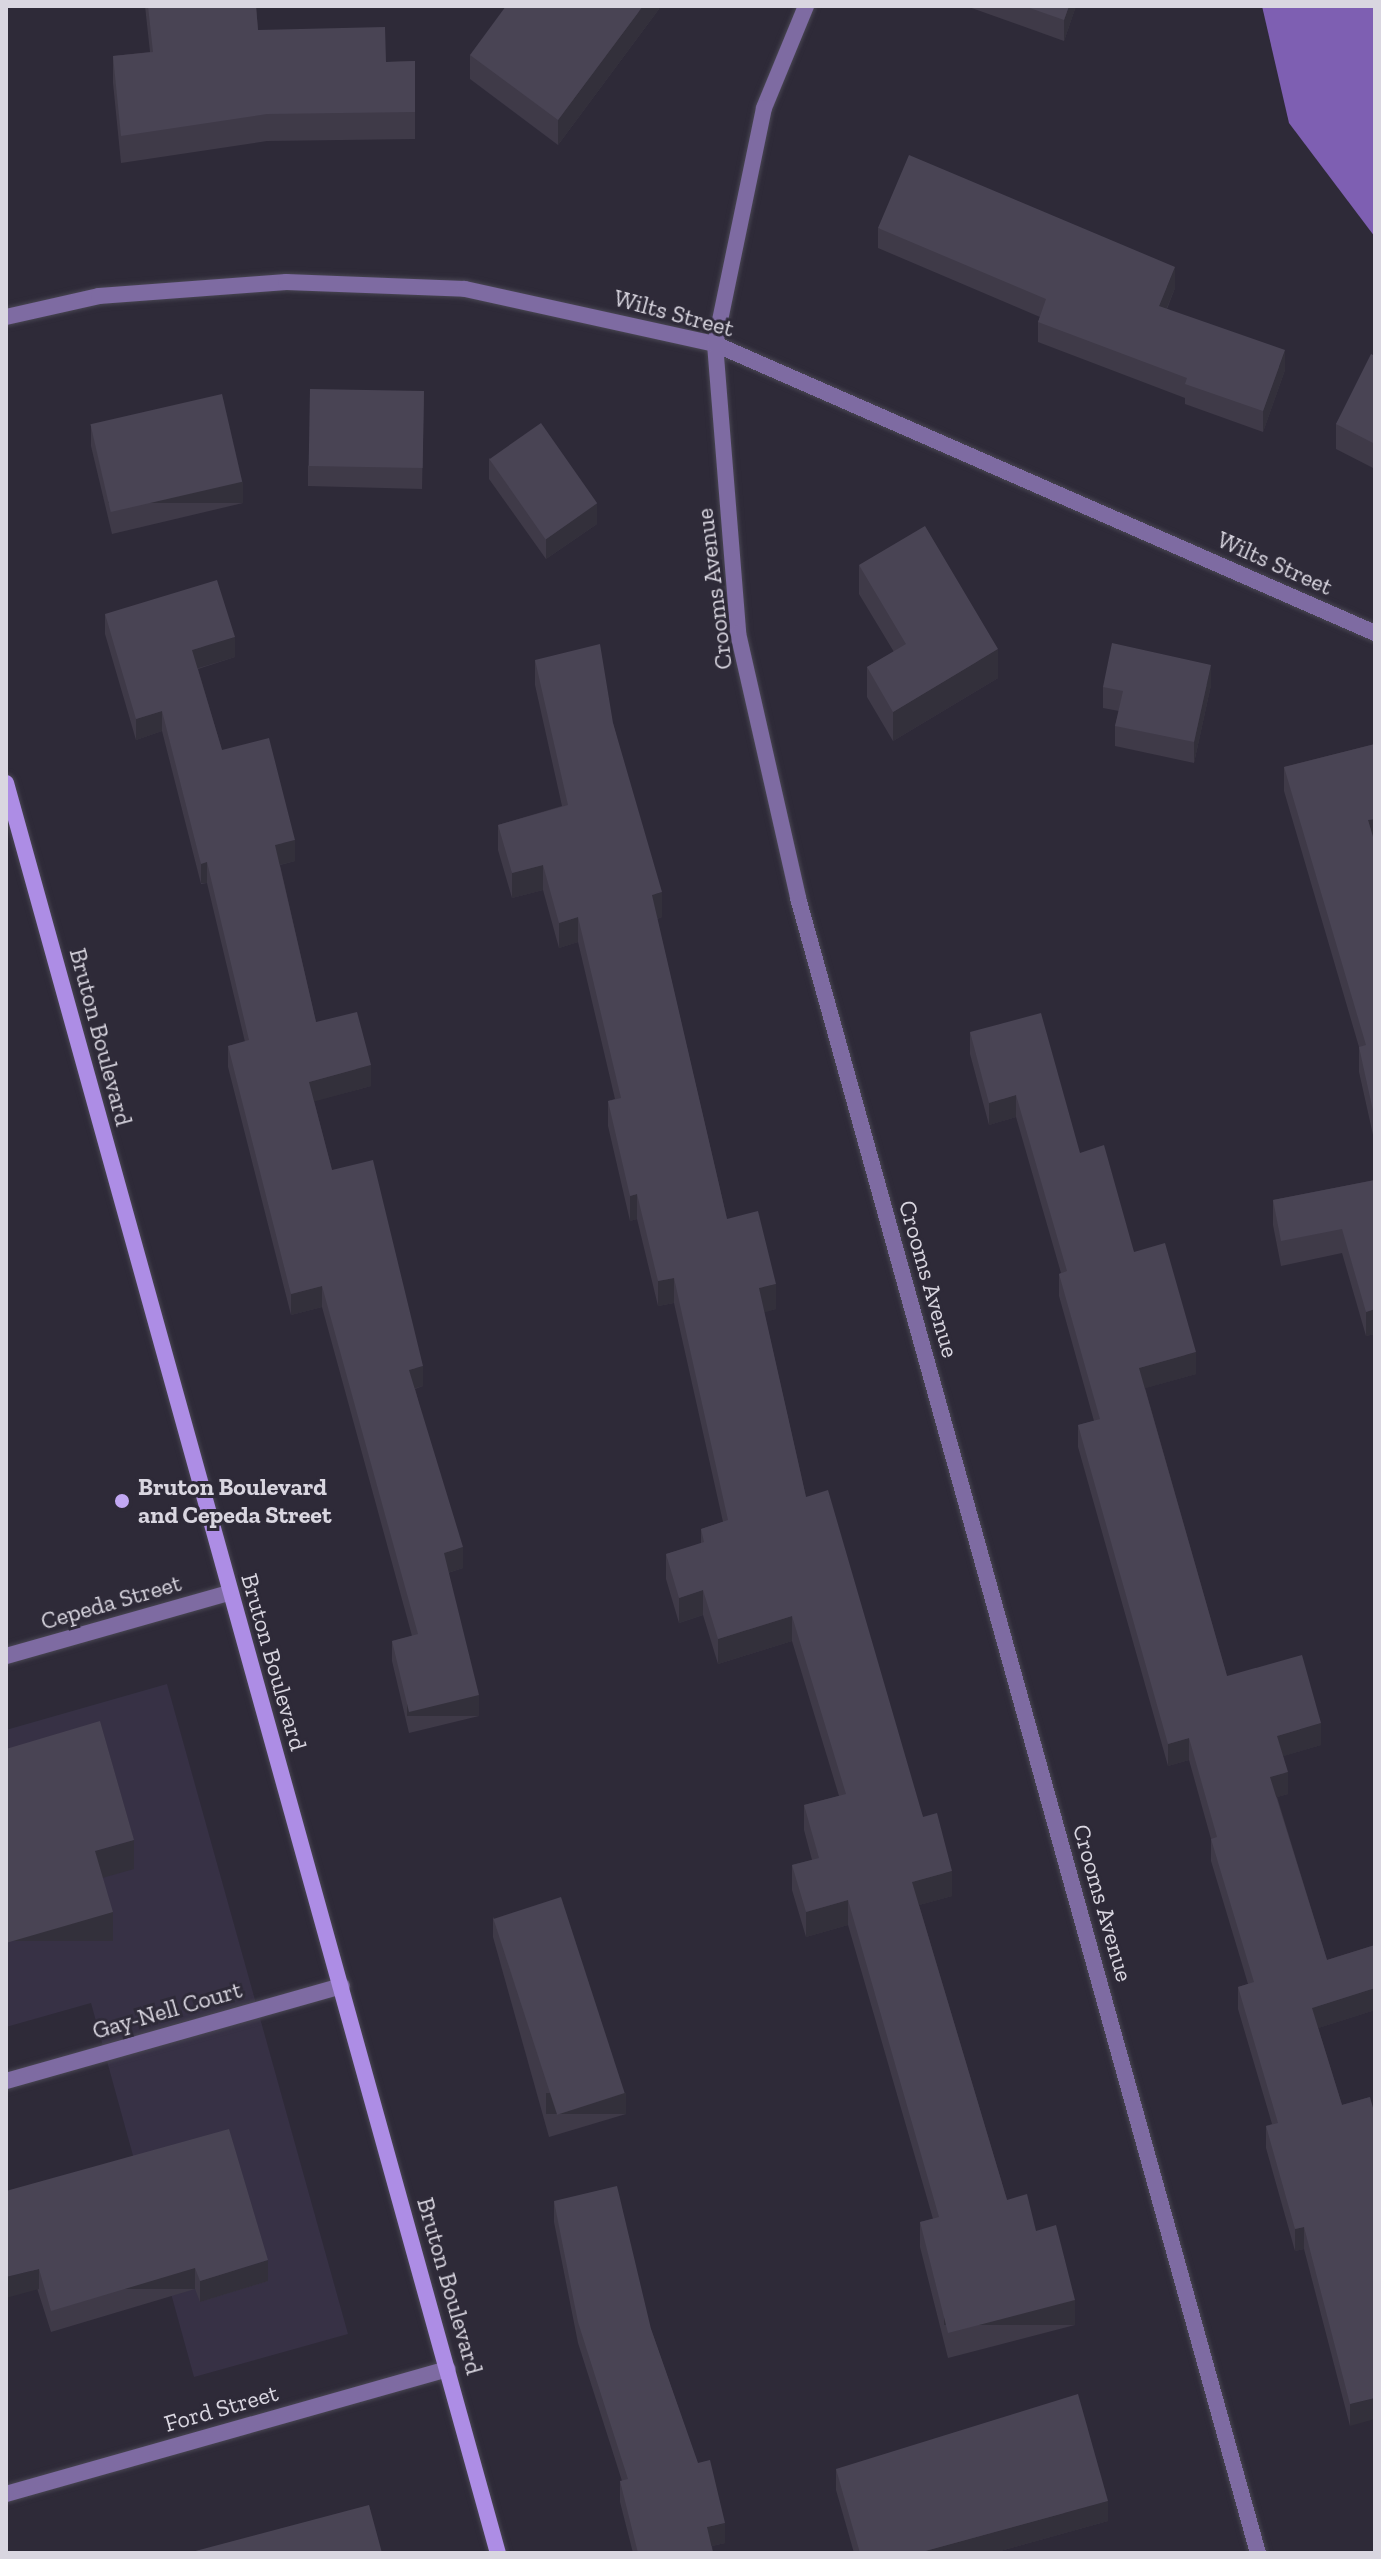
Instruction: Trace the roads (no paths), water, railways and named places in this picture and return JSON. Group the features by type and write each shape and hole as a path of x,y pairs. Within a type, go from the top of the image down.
{"street":[{"name":"Crooms Avenue","path":"806,6 764,108 715,344 738,633 798,898 1258,2553"},
{"name":"Wilts Street","path":"6,317 99,296 331,283 465,289 715,344 1375,633"},
{"name":"Bruton Boulevard","path":"6,783 498,2553"},
{"name":"Cepeda Street","path":"6,1656 229,1593"},
{"name":"Gay-Nell Court","path":"6,2081 342,1986"},
{"name":"Ford Street","path":"6,2494 448,2369"}],"place":[{"name":"Bruton Boulevard and Cepeda Street","path":"122,1501"}]}
